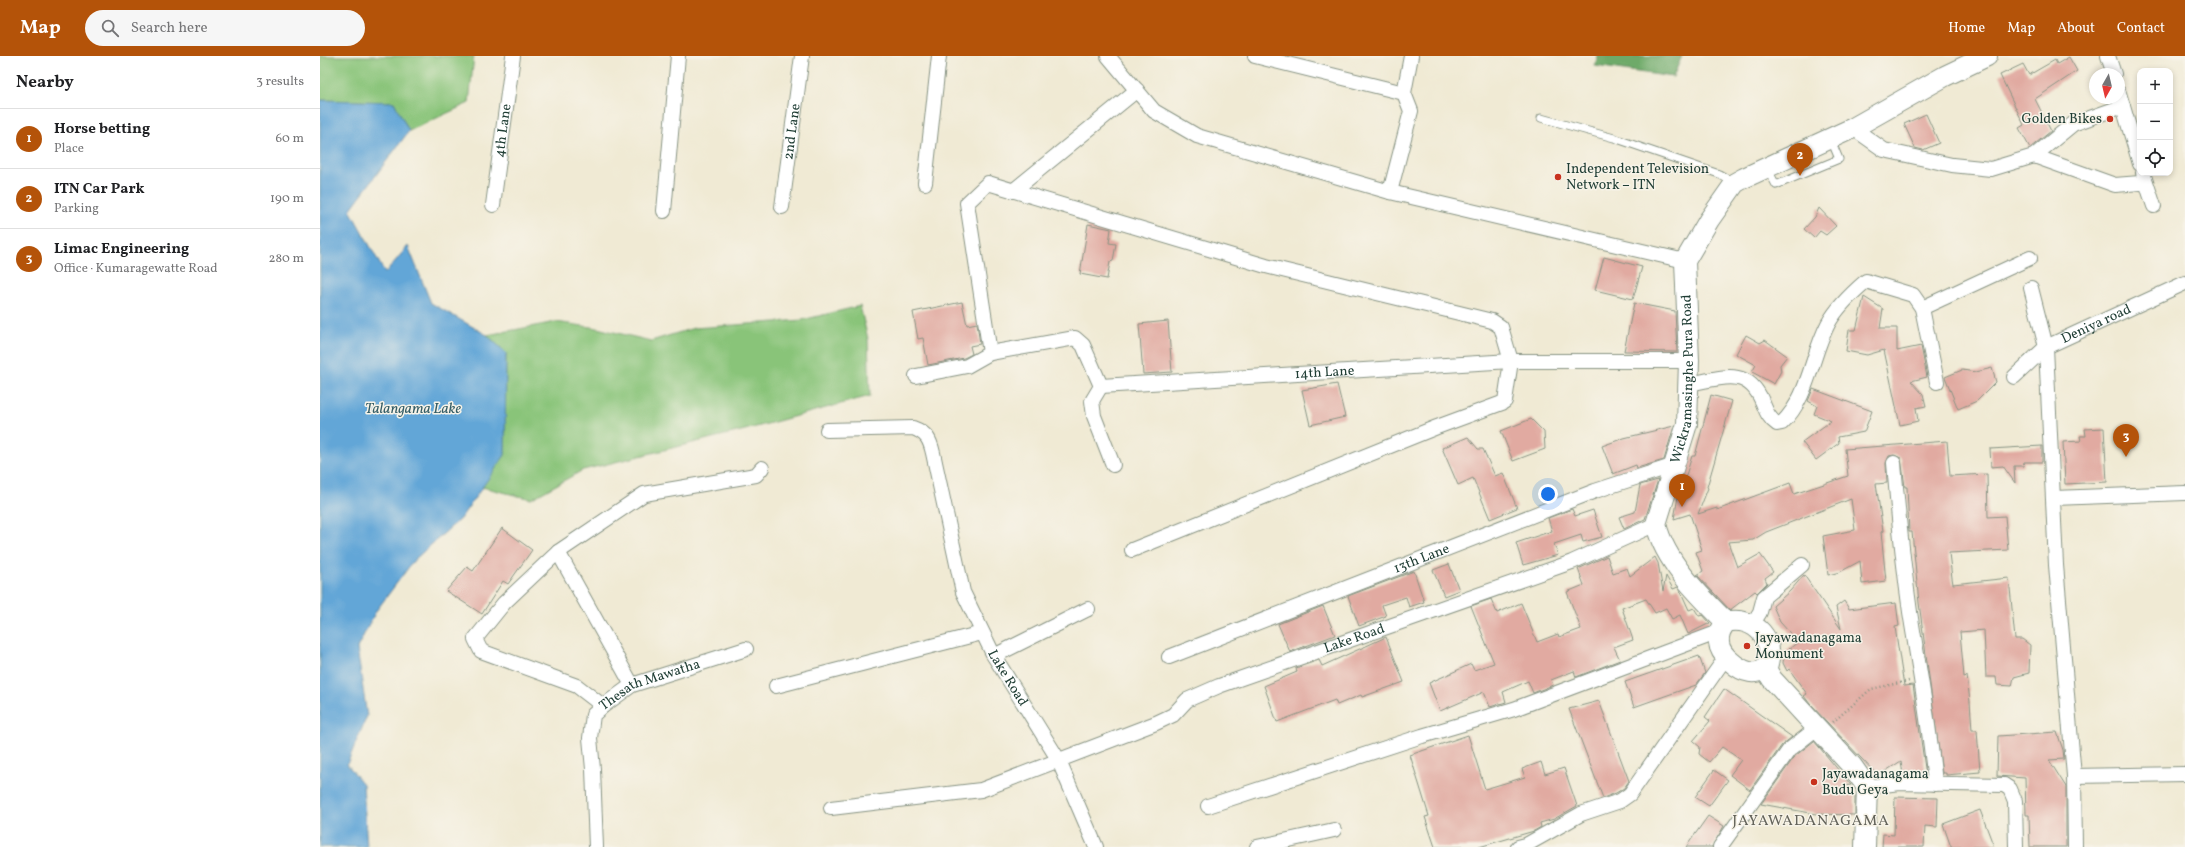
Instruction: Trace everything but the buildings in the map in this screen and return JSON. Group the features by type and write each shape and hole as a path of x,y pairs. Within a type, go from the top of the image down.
{"street":[{"name":"4th Lane","path":"493,205 513,56"},
{"path":"664,211 678,56"},
{"name":"2nd Lane","path":"782,207 802,56"},
{"path":"925,183 939,56"},
{"path":"1108,56 1154,111 1197,136 1390,192 1685,261 1696,241 1735,184 1767,167 1853,128 1944,76 1987,56"},
{"path":"1255,56 1404,93"},
{"path":"1390,192 1411,111 1404,93 1411,56"},
{"path":"2108,56 2112,68"},
{"path":"1012,191 1137,90"},
{"path":"1853,128 1884,150 1952,165 1991,169 2034,156 2073,124 2111,104"},
{"path":"2122,104 2137,154"},
{"path":"2034,156 2115,185 2140,183 2144,176"},
{"path":"2144,176 2154,206"},
{"path":"990,353 967,203 988,183 1266,266 1492,321 1501,327 1511,361 1505,401 1502,403 1436,427 1132,550"},
{"path":"1922,308 2030,258"},
{"name":"Wickramasinghe Pura Road","path":"1656,524 1687,424 1689,361 1685,261"},
{"path":"1689,384 1733,377 1747,380 1757,390 1769,418 1776,424 1782,424 1796,407 1828,324 1850,295 1866,282 1913,295 1922,308 1937,382"},
{"name":"Deniya road","path":"2014,377 2046,347 2185,283"},
{"path":"2031,288 2046,347 2064,672 2074,776 2075,847"},
{"path":"916,376 967,366 990,353 1075,338 1083,345 1101,386 1092,401 1094,416 1113,465"},
{"name":"14th Lane","path":"1101,386 1511,361 1689,361"},
{"name":"Lake Road","path":"827,430 913,428 924,432 930,441 963,592 994,656 1058,759 1096,847"},
{"path":"1894,463 1899,526 1931,734 1936,784"},
{"name":"13th Lane","path":"1169,657 1588,493 1675,464"},
{"path":"603,706 577,686 481,651 475,639 504,603 558,552 644,494 756,475 762,468"},
{"path":"2054,498 2185,493"},
{"path":"1656,524 1660,540 1672,562 1722,627 1719,644 1726,657 1737,666 1750,672 1766,669"},
{"name":"Lake Road","path":"1058,759 1156,723 1173,715 1187,700 1219,686 1572,562 1656,524"},
{"path":"558,552 632,685"},
{"path":"1752,625 1760,612 1764,597 1802,565"},
{"path":"994,656 1088,609"},
{"path":"1208,806 1422,736 1514,710 1737,620 1752,625 1760,630 1766,639 1770,660 1766,669"},
{"path":"776,686 982,633"},
{"name":"Thesath Mawatha","path":"596,847 593,768 590,738 593,716 603,706 632,685 746,649"},
{"path":"1524,846 1582,814 1620,801 1630,794 1726,657"},
{"path":"1766,669 1772,680 1858,773 1867,787 1865,847"},
{"path":"1720,847 1789,750 1818,730"},
{"path":"831,808 981,790 1058,759"},
{"path":"2074,776 2185,774"},
{"path":"1867,787 1900,783 1996,785 2010,789 2015,801 2016,847"},
{"path":"1257,847 1334,830"}],"lane":[{"path":"1541,118 1614,138 1719,174 1735,184"}],"path":[{"path":"1818,730 1860,701 1871,689 1922,679"}],"green space":[{"path":"320,56 474,56 469,103 409,131 394,102 320,100"},
{"path":"1598,56 1682,56 1673,77 1595,66"},
{"path":"860,306 868,339 870,396 745,430 583,470 531,499 482,487 505,455 506,353 487,335 556,322 597,328 651,341 694,328 802,320"}],"water":[{"name":"Talangama Lake","path":"320,100 394,102 409,131 350,210 385,273 408,246 431,303 487,335 506,353 505,455 460,519 414,560 376,611 357,648 367,716 347,764 363,784 367,847 320,847"}],"place":[{"name":"Golden Bikes","path":"2110,119"},
{"name":"ITN Car Park","path":"1800,176"},
{"name":"Independent Television Network – ITN","path":"1558,177"},
{"name":"Limac Engineering","path":"2126,457"},
{"name":"Horse betting","path":"1682,507"},
{"name":"Jayawadanagama Monument","path":"1747,646"},
{"name":"Jayawadanagama Budu Geya","path":"1814,782"}],"district":[{"name":"JAYAWADANAGAMA","path":"1811,821"}]}
